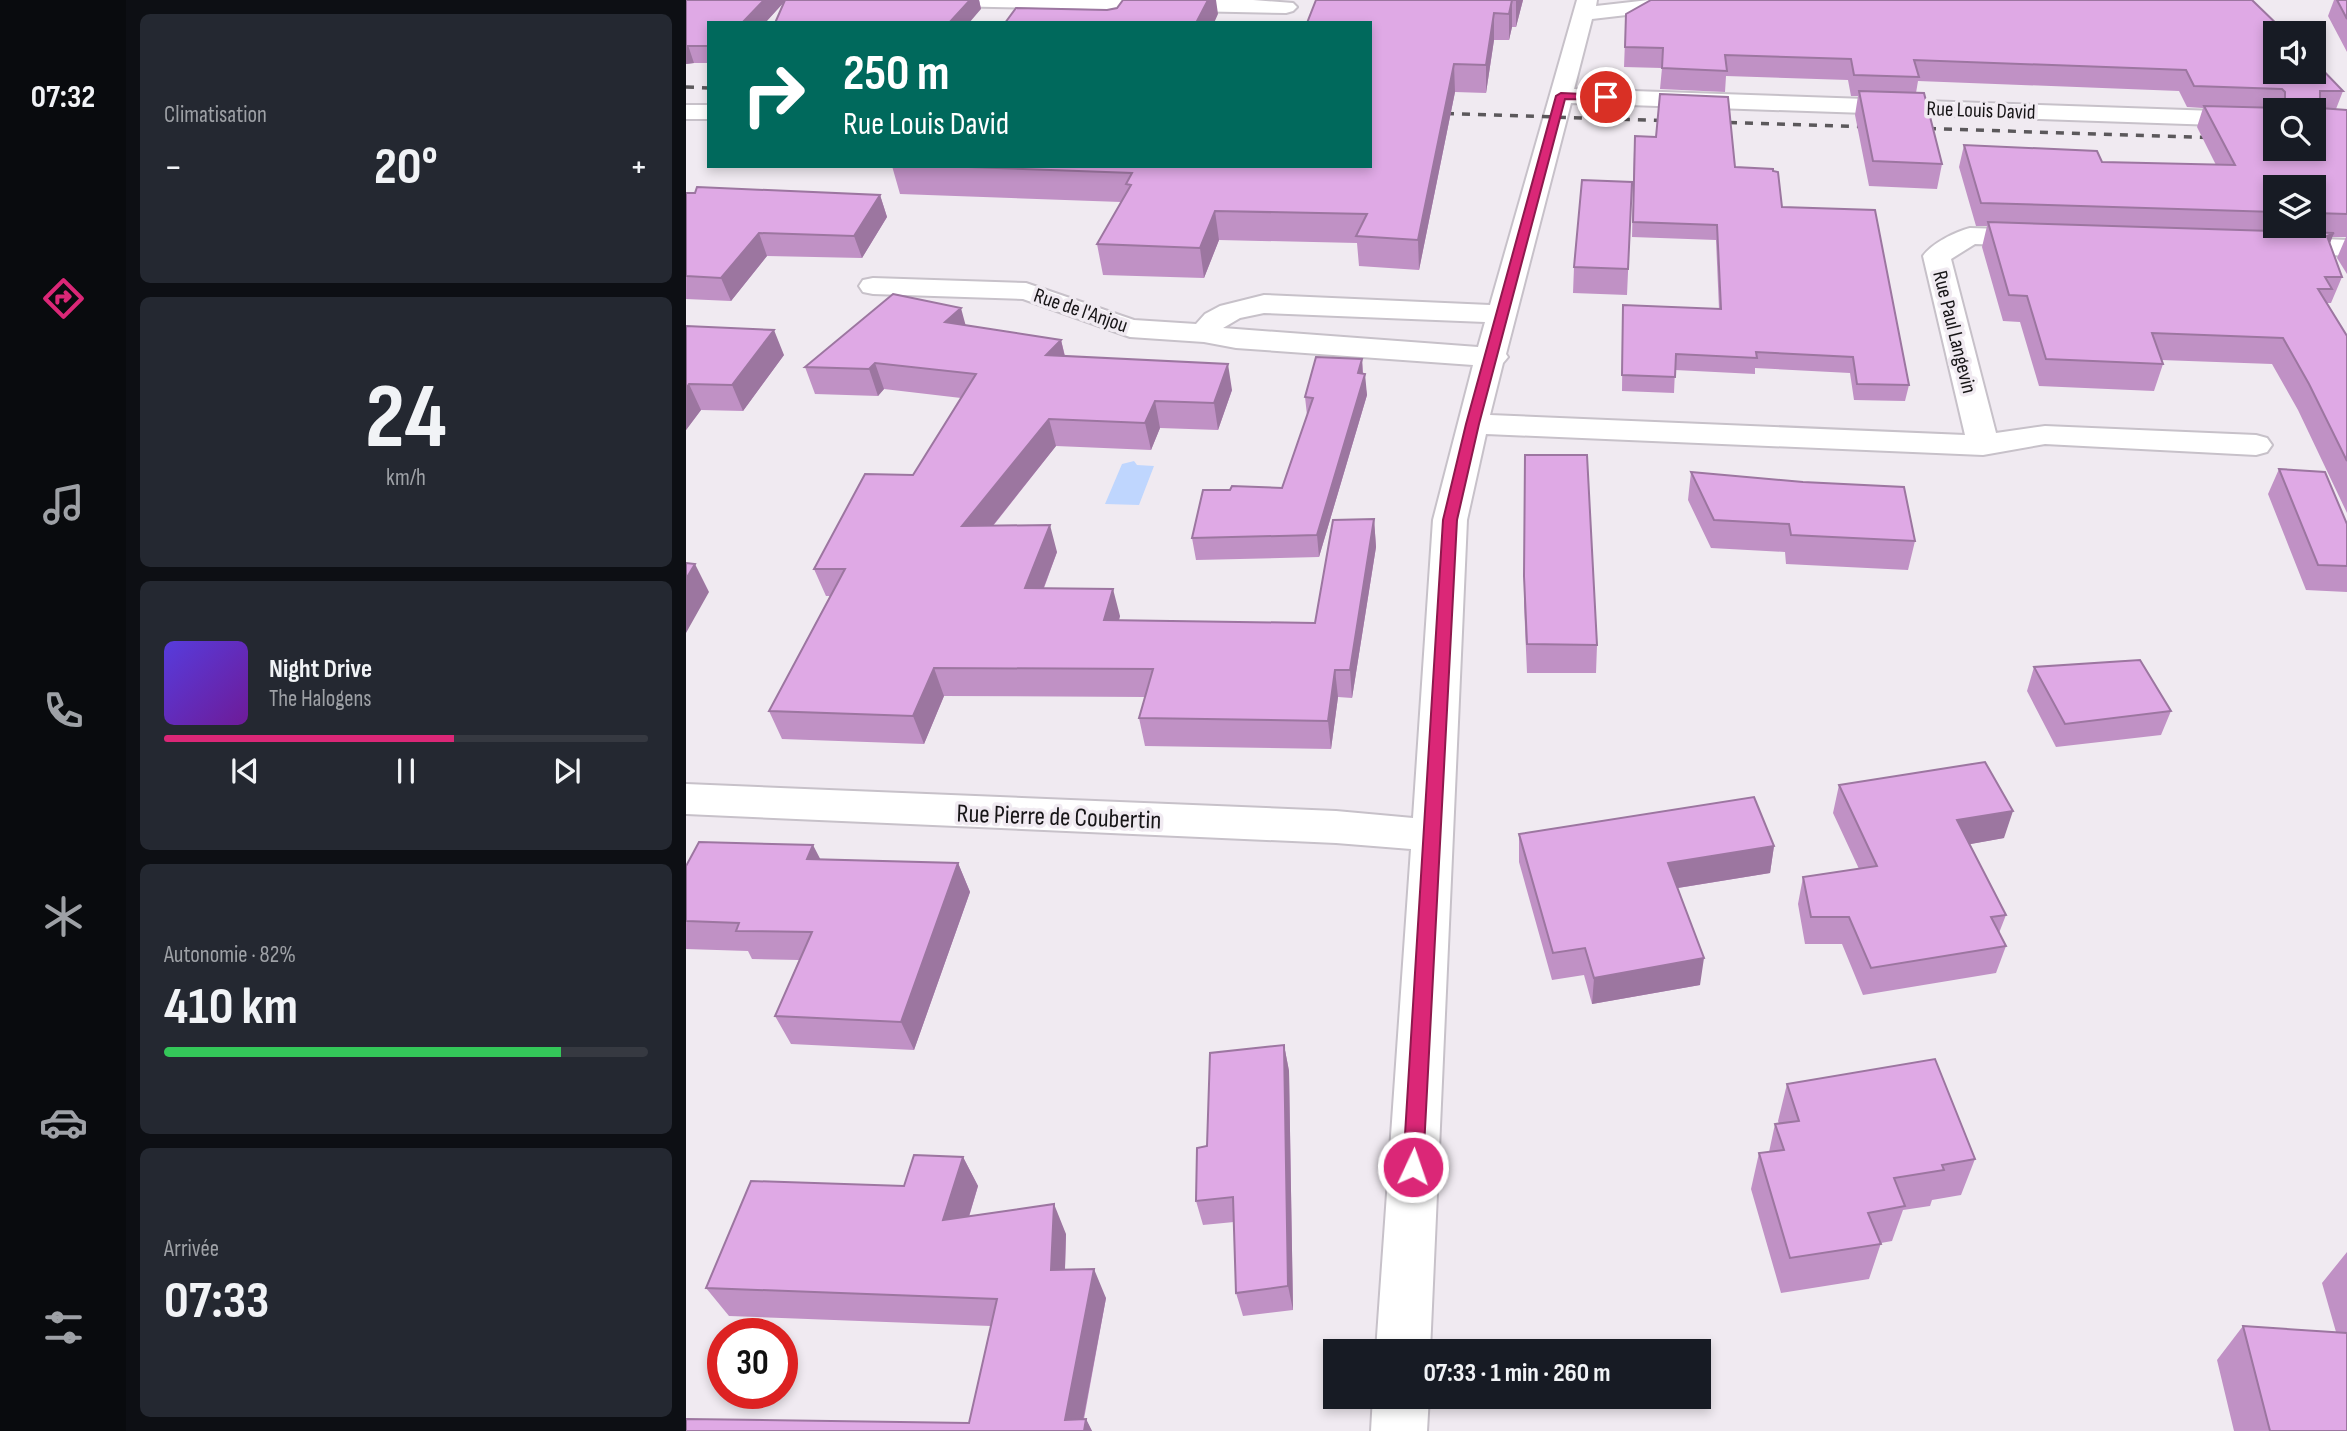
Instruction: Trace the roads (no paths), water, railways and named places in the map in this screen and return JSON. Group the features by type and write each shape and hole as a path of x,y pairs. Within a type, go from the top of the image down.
{"street":[{"path":"945,0 1286,7"},
{"path":"1404,1339 1450,520 1472,424 1493,357 1585,7 1704,0"},
{"name":"Rue Louis David","path":"1561,96 2263,120"},
{"path":"686,111 707,112"},
{"name":"Rue Paul Langevin","path":"1983,445 1937,256 1970,236 2068,239"},
{"path":"2249,244 2347,248"},
{"name":"Rue de l'Anjou","path":"873,286 1026,291 1130,328 1204,333 1236,339 1493,357"},
{"path":"1204,333 1209,323 1231,310 1264,304 1503,314"},
{"path":"1472,424 1983,445 2045,435 2256,445"},
{"name":"Rue Pierre de Coubertin","path":"686,799 1336,827 1432,835"},
{"path":"1399,1431 1400,1409"}],"water":[{"path":"1134,461 1137,465 1154,466 1139,505 1105,504 1122,464"}],"railway":[{"path":"686,87 707,88"},
{"path":"1430,113 1678,121"},
{"path":"1713,122 1877,127"},
{"path":"1912,128 2220,138"}]}
